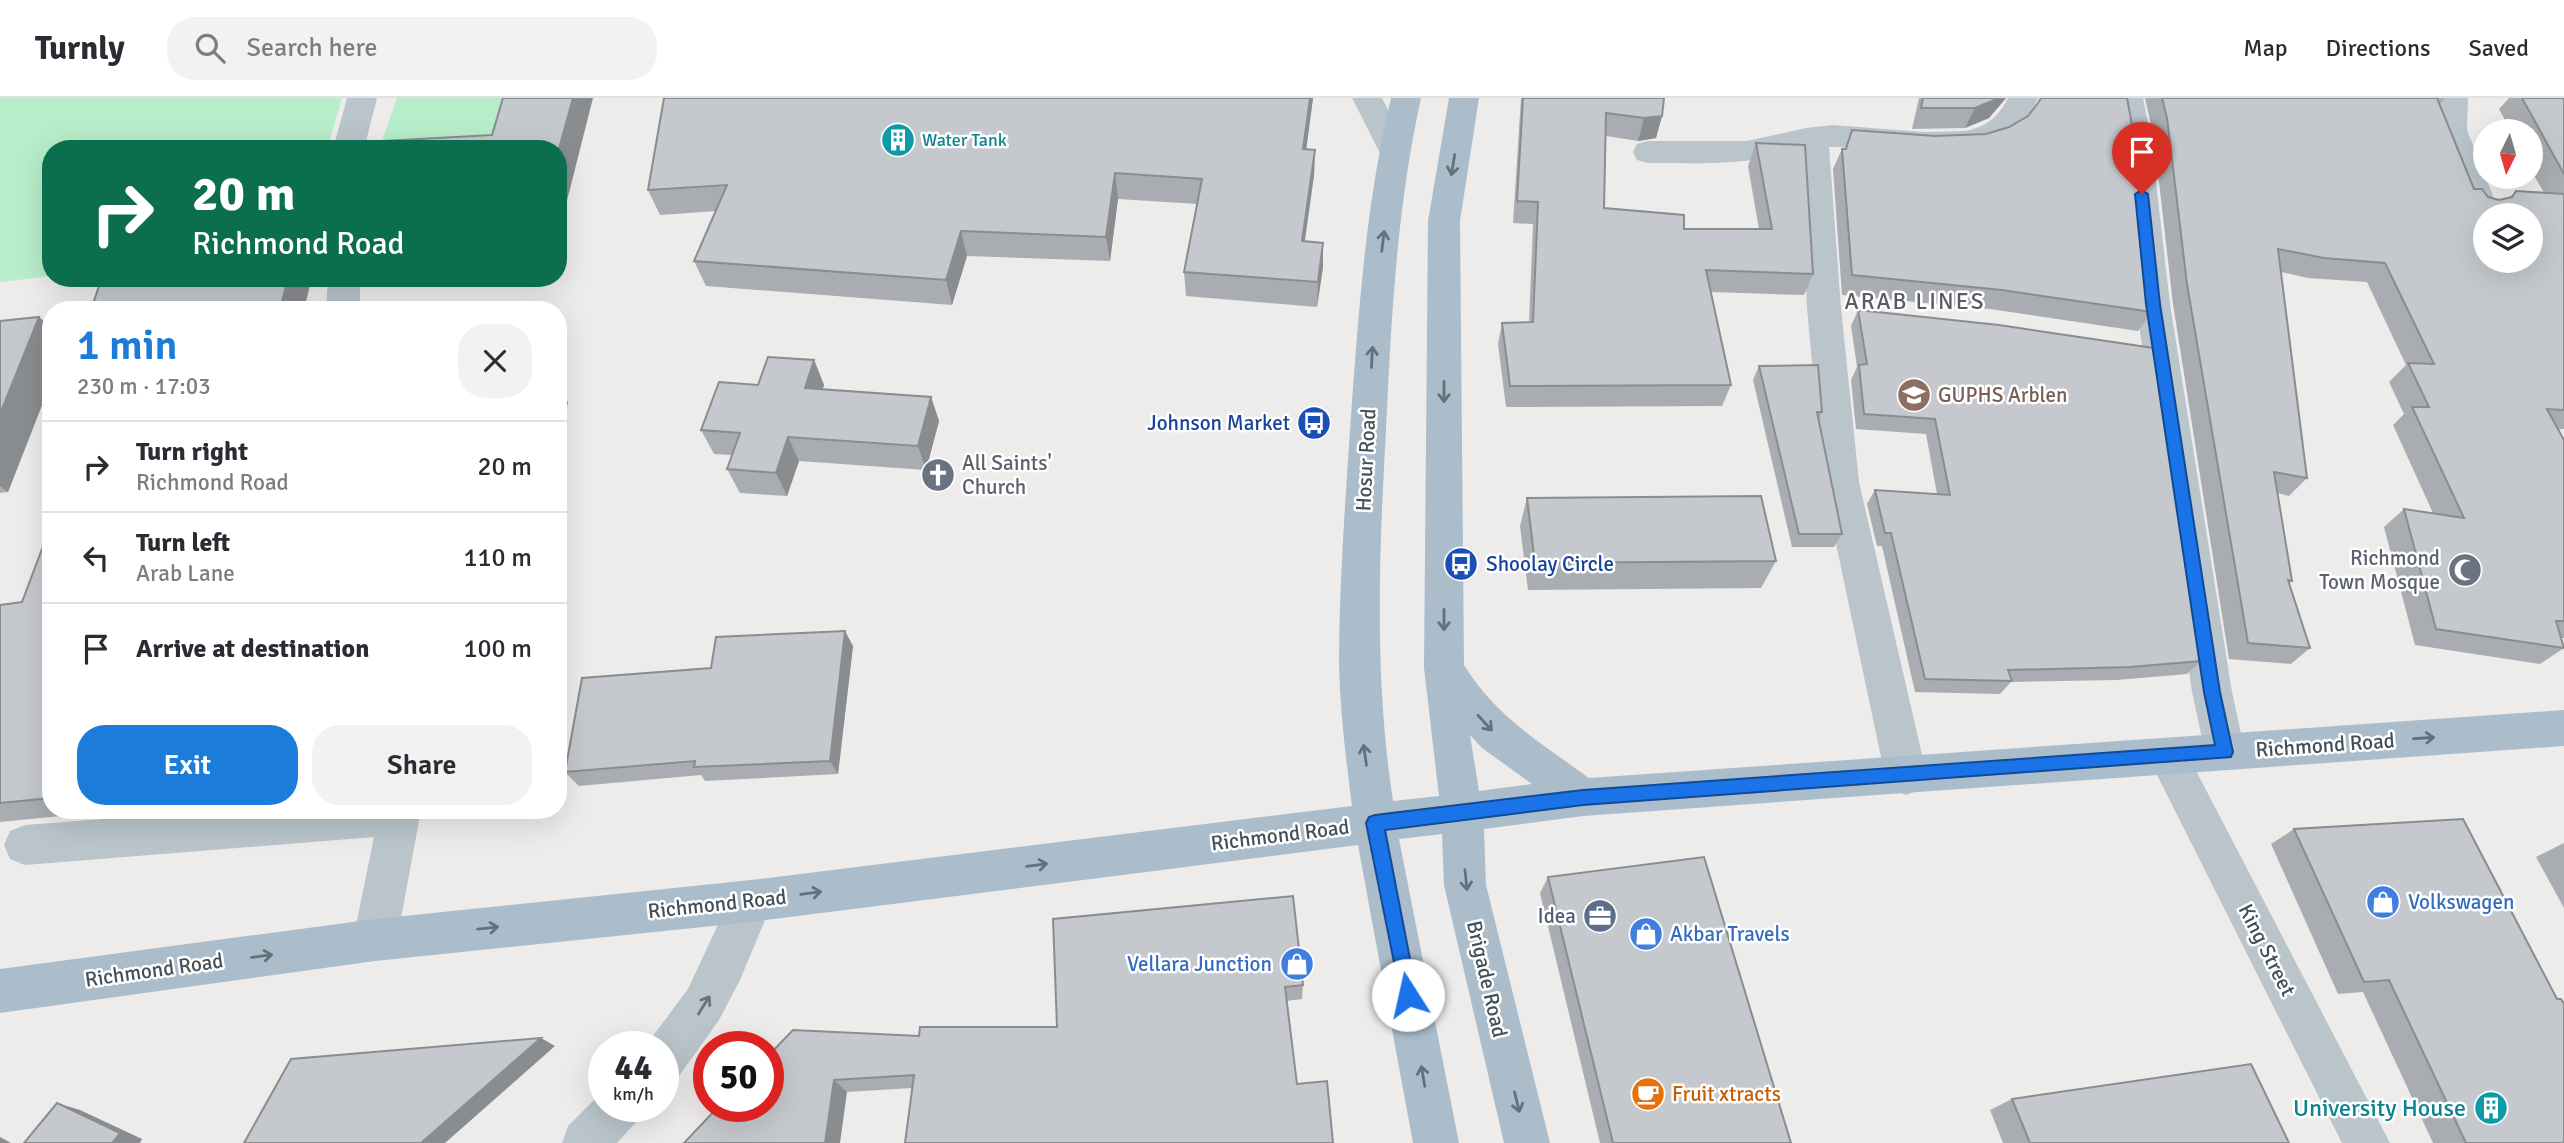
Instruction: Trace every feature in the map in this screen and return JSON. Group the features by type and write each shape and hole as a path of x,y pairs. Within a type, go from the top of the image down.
{"main road":[{"name":"Hosur Road","path":"1375,823 1363,738 1359,663 1364,499 1375,308 1394,151 1406,98"},
{"path":"1462,812 1450,735 1444,668 1444,221 1464,98"},
{"path":"1444,668 1463,699 1496,735 1583,797"},
{"name":"Richmond Road","path":"0,991 375,940 751,901 1583,797 2564,728"},
{"name":"Brigade Road","path":"1462,812 1465,885 1527,1143"},
{"path":"1375,823 1436,1143"}],"street":[{"path":"350,140 362,98"},
{"path":"1367,98 1394,151"},
{"path":"1648,152 1732,153 1762,150 1813,137 1957,142 1981,139 1994,134 2014,119 2024,98"},
{"path":"2128,98 2136,139 2153,304 2147,348 2225,752"},
{"path":"2453,98 2452,130 2481,203"},
{"path":"1813,137 1837,309 1841,482 1906,776"},
{"name":"King Street","path":"2168,757 2367,1143"},
{"path":"24,845 329,819"},
{"path":"375,940 398,819"},
{"path":"679,1043 719,980 751,901"},
{"path":"585,1143 605,1122"}],"green space":[{"path":"0,98 342,98 330,140 42,140 42,277 0,282"},
{"path":"397,98 526,98 514,140 382,140"}],"building":[{"path":"503,98 573,98 561,140 401,140 492,135"},
{"path":"664,98 1310,98 1303,149 1315,150 1302,241 1323,243 1318,282 1184,272 1202,179 1115,173 1106,237 961,231 946,280 694,261 727,185 648,190"},
{"path":"1523,98 1664,98 1662,116 1644,118 1606,113 1604,208 1684,215 1684,229 1772,229 1756,143 1805,145 1813,274 1706,270 1731,385 1510,386 1502,323 1533,322 1538,202 1517,201"},
{"path":"1923,98 1999,98 1975,108 1921,108"},
{"path":"2041,98 2127,98 2152,312 2002,290 1852,275 1842,149 1846,149 1852,130 1935,136 1986,134 2009,127 2028,116"},
{"path":"2162,98 2437,98 2473,189 2482,189 2488,197 2499,200 2512,197 2516,191 2564,194 2564,410 2547,409 2564,440 2564,621 2556,621 2564,648 2436,629 2404,509 2464,518 2412,407 2429,407 2408,363 2434,364 2385,263 2324,258 2278,249 2307,478 2274,472 2292,581 2288,580 2310,648 2248,643 2187,284 2167,118"},
{"path":"2522,98 2564,98 2564,174 2543,136 2543,119 2534,119"},
{"path":"99,287 286,287 282,301 94,301"},
{"path":"1858,310 1999,325 2153,348 2201,661 2130,667 2008,670 2012,681 1925,679 1891,533 1885,533 1875,490 1950,495 1935,419 1864,414 1859,365 1867,364"},
{"path":"39,317 0,414 0,321"},
{"path":"768,357 814,360 805,388 931,397 918,446 788,437 776,473 727,469 740,433 701,430 719,382 758,385"},
{"path":"1818,365 1822,412 1817,412 1842,534 1799,534 1759,366"},
{"path":"1761,496 1776,561 1535,563 1527,498"},
{"path":"42,549 42,799 0,803 0,605 22,602"},
{"path":"845,631 830,761 694,767 695,761 567,772 582,678 711,668 716,637"},
{"path":"2463,819 2557,999 2561,999 2564,1004 2564,1143 2466,1143 2389,980 2364,982 2294,829"},
{"path":"1704,857 1791,1143 1613,1143 1548,877"},
{"path":"1293,896 1303,985 1285,987 1297,1084 1327,1081 1333,1143 905,1143 914,1075 834,1080 825,1143 684,1143 704,1122 784,1122 784,1039 793,1030 919,1036 920,1027 1057,1027 1053,919"},
{"path":"541,1038 421,1143 244,1143 291,1059"},
{"path":"2251,1064 2289,1143 2030,1143 2012,1099"},
{"path":"57,1103 120,1133 112,1143 24,1143"}],"place":[{"name":"Water Tank","path":"898,140"},
{"name":"GUPHS Arblen","path":"1914,395"},
{"name":"Johnson Market","path":"1314,423"},
{"name":"All Saints' Church","path":"938,475"},
{"name":"Shoolay Circle","path":"1461,564"},
{"name":"Richmond Town Mosque","path":"2465,570"},
{"name":"Volkswagen","path":"2383,902"},
{"name":"Idea","path":"1600,916"},
{"name":"Akbar Travels","path":"1646,934"},
{"name":"Vellara Junction","path":"1297,964"},
{"name":"Fruit xtracts","path":"1648,1094"},
{"name":"University House","path":"2491,1108"}],"district":[{"name":"ARAB LINES","path":"1915,301"}],"route":[{"path":"1408,995 1375,823 1583,797 2225,752 2212,692 2153,304 2142,194"}]}
